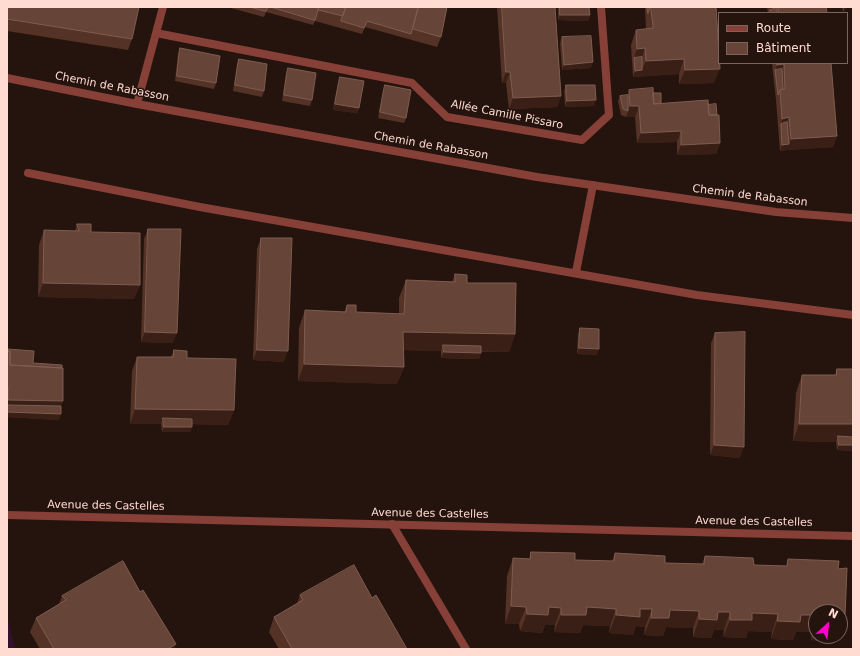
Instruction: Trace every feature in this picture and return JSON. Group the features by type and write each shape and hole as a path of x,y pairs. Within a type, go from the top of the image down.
{"street":[{"path":"137,104 163,7"},
{"name":"Allée Camille Pissaro","path":"156,33 412,83 447,117 582,140 609,115 601,7"},
{"name":"Chemin de Rabasson","path":"7,78 137,104 537,177 776,212 853,218"},
{"path":"28,173 200,207 576,272 697,295 853,315"},
{"path":"576,272 592,185"},
{"name":"Avenue des Castelles","path":"7,514 853,536"},
{"path":"392,524 466,649"}],"shaded area":[{"path":"7,614 15,649 7,649"}],"building":[{"path":"7,7 139,7 132,39 7,19"},
{"path":"250,7 268,7 266,11"},
{"path":"271,7 319,7 315,20"},
{"path":"319,7 346,7 343,16 318,10"},
{"path":"346,7 418,7 411,34 367,21 364,28 341,21"},
{"path":"419,7 447,7 441,37 413,29"},
{"path":"502,7 555,7 561,96 513,98 510,72 506,72"},
{"path":"560,7 589,7 590,15 560,15"},
{"path":"651,7 716,7 718,64 720,64 720,69 685,70 684,59 646,61 645,48 637,49 636,30 653,28"},
{"path":"779,7 826,7 827,12 779,12"},
{"path":"777,8 777,12 770,12 770,10"},
{"path":"591,36 593,62 564,65 562,37"},
{"path":"180,48 220,56 216,83 177,76"},
{"path":"642,57 642,70 635,71 634,58"},
{"path":"239,59 267,64 264,91 235,85"},
{"path":"784,64 831,64 837,136 791,139 789,117 782,119 780,90 785,89"},
{"path":"288,68 316,73 312,100 284,95"},
{"path":"782,69 783,89 780,90 778,95 775,70"},
{"path":"340,77 364,81 359,108 335,104"},
{"path":"385,85 411,90 406,118 380,112"},
{"path":"566,85 595,85 596,100 567,101"},
{"path":"653,88 654,104 708,100 709,115 719,115 720,143 681,145 681,131 641,133 639,106 630,106 629,90"},
{"path":"653,93 661,93 661,103 654,104"},
{"path":"628,95 628,111 623,109 620,96"},
{"path":"716,104 717,115 709,115 708,105"},
{"path":"787,122 789,144 782,145 781,124"},
{"path":"77,224 91,224 91,232 140,233 140,285 43,283 44,230 79,231"},
{"path":"148,229 181,229 177,333 145,332"},
{"path":"261,238 292,238 288,351 257,350"},
{"path":"455,274 467,275 467,283 516,283 515,334 403,332 404,367 304,364 305,310 346,312 347,305 356,305 356,312 404,314 406,280 455,282"},
{"path":"580,328 599,329 599,349 579,348"},
{"path":"745,332 744,447 714,445 715,333"},
{"path":"443,345 481,346 481,353 444,352"},
{"path":"7,349 34,351 33,363 62,365 62,368 10,365 10,351 7,351"},
{"path":"174,350 187,351 187,358 236,359 234,410 135,409 137,357 173,357"},
{"path":"7,351 10,351 10,365 63,368 63,401 8,400"},
{"path":"837,369 853,369 853,424 799,424 802,375 836,375"},
{"path":"7,405 61,406 61,414 7,412"},
{"path":"163,418 192,419 192,427 164,427"},
{"path":"838,436 853,437 853,445 839,445"},
{"path":"531,552 575,553 575,560 614,561 615,553 665,556 665,563 704,564 705,556 753,558 754,565 787,566 788,559 839,561 838,569 847,568 846,604 808,604 808,615 801,615 800,622 777,621 778,614 752,613 752,620 730,620 730,612 718,612 717,620 699,619 699,611 670,610 669,618 651,618 652,609 640,609 640,617 616,615 616,609 587,607 586,615 561,615 561,608 549,607 548,615 527,614 526,607 511,606 513,558 530,559"},
{"path":"123,561 140,592 143,590 176,644 168,649 54,649 36,618 66,600 62,596"},
{"path":"354,565 372,598 376,595 407,649 292,649 274,617 303,600 300,595"}]}
